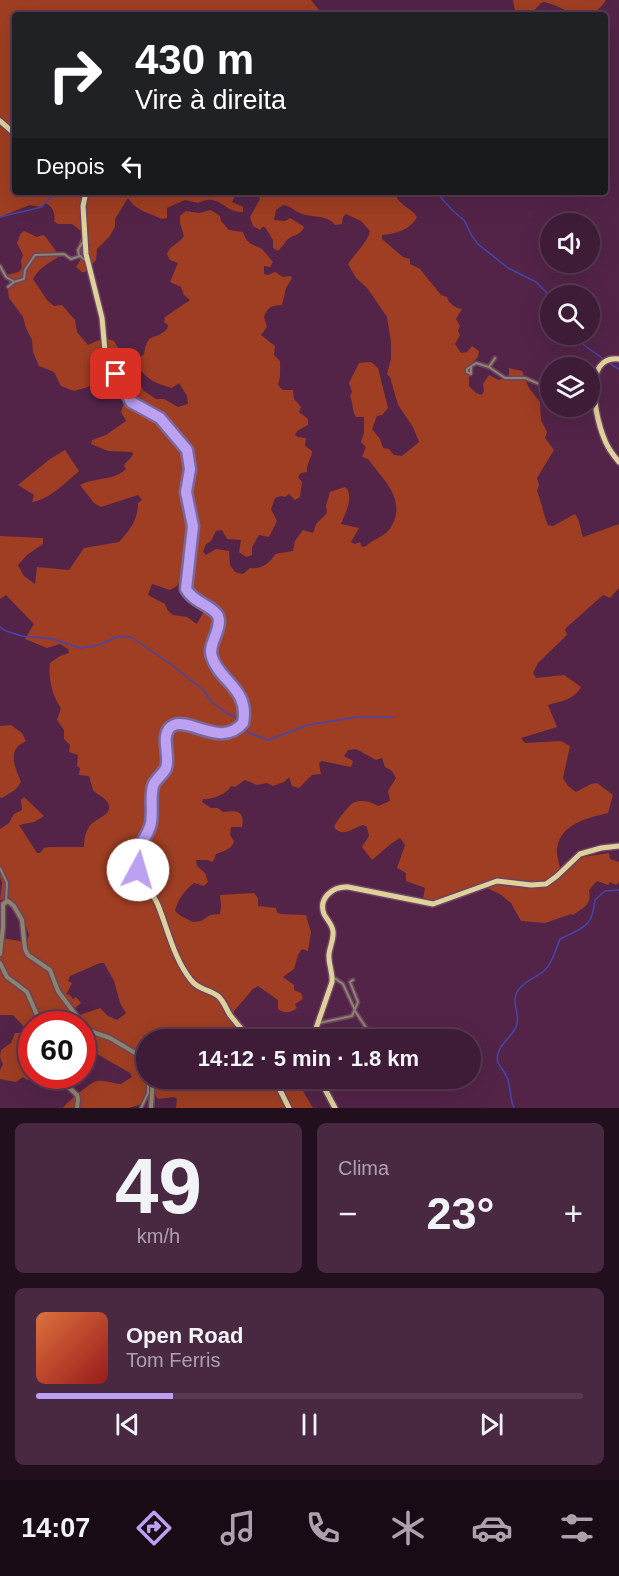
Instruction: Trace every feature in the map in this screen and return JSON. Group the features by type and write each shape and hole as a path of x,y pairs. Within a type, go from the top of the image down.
{"main road":[{"path":"0,121 12,131"},
{"path":"85,195 83,206 87,262 102,318 103,346 125,392 135,405 160,418 187,450 190,469 186,492 193,526 186,589 195,600 218,616 218,625 211,646 212,658 236,688 244,711 243,723 227,731 206,732 182,724 173,725 169,729 166,735 167,764 153,786 150,825 136,855 138,870 157,902 173,947 189,977 197,986 220,997 229,1014 242,1029"},
{"path":"600,368 608,360 619,359"},
{"path":"597,417 608,446 619,462"},
{"path":"316,1029 332,977 328,957 333,934 323,909 326,897 334,889 348,887 433,904 497,881 531,885 546,884 580,854 619,846"},
{"path":"280,1089 289,1108"},
{"path":"325,1089 335,1108"}],"street":[{"path":"85,242 79,247 80,256 87,262"},
{"path":"8,287 24,279 25,270 35,255 64,254 71,259 80,256"},
{"path":"0,266 6,277 14,282"},
{"path":"489,367 495,358"},
{"path":"471,367 476,363 489,367 505,378 525,378 540,384"},
{"path":"0,868 6,880 8,902 22,920 25,949 28,956 50,970 58,991 84,1026 136,1053"},
{"path":"0,954 3,927 2,908 8,902"},
{"path":"0,963 7,977 27,992 35,1011"},
{"path":"332,977 341,981 367,1029"},
{"path":"318,1023 352,1016 358,1006 350,982 353,980"},
{"path":"350,996 356,995"},
{"path":"70,1089 78,1099 77,1108"},
{"path":"141,1108 147,1089"},
{"path":"151,1108 152,1089"}],"shaded area":[{"path":"0,0 311,0 321,12 12,12 12,195 236,195 232,202 243,207 243,212 231,209 217,201 205,200 198,203 185,200 167,208 167,218 162,219 139,209 128,198 115,219 115,227 109,237 97,249 96,260 85,272 76,267 82,257 78,245 81,231 72,224 58,224 54,221 54,213 47,204 41,207 30,205 0,217"},
{"path":"513,0 606,0 595,12 571,12 544,2 533,12 512,12 515,11"},
{"path":"258,195 399,195 397,198 417,217 411,225 392,234 382,235 382,239 403,257 410,259 410,264 420,269 441,295 447,297 449,302 457,308 462,309 456,319 460,326 458,331 460,335 455,344 461,353 467,352 472,346 479,351 478,357 465,370 469,375 469,386 482,395 483,384 489,375 499,380 509,376 509,368 522,371 529,388 540,402 540,417 547,432 545,438 554,450 537,478 539,485 537,491 548,525 553,526 575,514 583,537 619,524 619,588 610,598 603,595 565,629 567,635 538,663 533,673 536,678 564,675 581,687 571,697 548,705 557,727 521,738 525,743 561,741 570,746 563,778 568,786 576,792 597,783 613,795 608,813 576,824 563,834 559,840 557,854 560,868 568,870 583,857 609,853 610,859 619,862 619,882 616,885 610,882 608,885 597,881 589,890 588,903 583,908 573,915 545,923 521,921 511,903 500,894 485,887 442,903 422,905 425,888 406,881 406,873 397,868 405,845 400,838 372,860 362,847 369,836 367,827 363,825 340,832 334,827 353,803 359,801 378,806 390,801 388,791 396,778 391,770 385,767 382,758 376,760 356,749 348,750 344,756 353,761 351,767 322,761 319,763 321,774 312,775 299,788 292,786 289,777 284,782 273,786 267,783 257,785 245,780 235,787 231,786 219,796 203,799 202,802 211,808 218,808 223,812 239,813 243,822 242,827 231,827 230,835 234,841 233,844 227,850 216,854 213,862 196,860 197,866 205,873 208,882 204,886 194,883 180,899 175,911 193,922 201,921 210,915 220,914 220,895 254,893 258,898 258,906 276,908 280,914 306,915 311,932 308,951 302,949 294,969 283,977 294,985 294,990 301,993 303,999 295,1004 297,1008 294,1010 283,1012 278,1009 278,1000 258,986 234,1011 234,1014 248,1029 136,1029 136,1089 302,1089 313,1108 176,1108 177,1099 174,1097 158,1099 153,1092 146,1093 141,1104 129,1108 63,1108 84,1089 96,1089 96,1081 121,1084 132,1077 130,1073 96,1054 96,1011 91,1011 100,1008 108,1016 117,1020 126,1013 120,1003 114,981 104,963 100,963 70,976 68,981 72,983 66,995 69,994 73,999 76,997 81,1003 75,1008 67,1000 77,1011 18,1011 18,1020 13,1015 0,1015 0,938 26,944 29,935 16,905 10,899 0,900 2,883 0,829 9,823 14,814 22,810 21,800 24,797 44,816 34,822 19,825 37,853 49,847 84,847 89,827 106,814 109,807 108,803 93,790 89,776 79,775 78,755 69,752 70,745 64,739 64,730 57,720 61,708 51,686 50,663 69,653 68,649 60,644 47,648 25,639 34,624 6,595 0,599 0,536 43,538 43,544 27,555 18,565 24,576 35,584 37,567 69,570 84,548 119,542 133,524 137,515 138,503 142,500 138,495 101,507 94,503 80,485 121,473 126,469 124,466 133,454 132,452 108,451 91,444 92,440 106,435 126,421 121,412 124,402 120,390 99,380 88,387 74,391 61,386 54,372 39,366 23,317 9,298 10,285 6,275 19,272 22,268 23,255 17,243 21,233 24,231 37,237 45,236 58,254 57,258 41,269 33,279 47,300 54,306 62,305 75,320 77,332 88,345 104,339 114,341 144,391 156,399 164,399 178,407 188,404 187,396 179,383 172,388 155,382 146,376 136,361 144,354 147,342 167,329 168,325 164,322 165,317 190,300 184,295 181,287 170,282 178,263 170,260 167,254 184,236 180,216 186,211 199,213 211,210 220,216 221,221 229,230 243,232 248,242 262,249 273,262 270,267 264,266 264,274 275,272 283,277 291,276 282,305 271,307 267,311 264,317 267,327 261,335 275,346 274,355 280,361 278,385 283,390 293,390 294,399 301,407 299,412 308,419 308,425 297,431 295,435 306,438 305,446 312,451 312,454 307,472 301,473 298,477 302,482 300,497 295,500 289,494 275,498 271,509 277,521 269,537 259,535 252,547 252,555 246,557 239,552 241,540 227,539 222,530 216,531 211,541 206,544 203,552 206,555 216,549 229,551 230,565 235,572 243,574 250,568 265,565 275,554 293,551 295,541 303,530 313,533 316,524 327,513 326,506 330,492 345,487 348,490 349,500 341,524 359,528 351,542 355,544 360,542 362,547 366,546 389,530 394,520 395,501 387,483 368,459 362,457 366,447 361,442 364,433 364,417 356,417 350,396 352,392 349,383 359,363 371,362 378,368 388,408 382,415 377,416 372,429 380,439 383,448 389,449 394,455 402,456 419,442 413,427 398,405 390,377 387,374 391,359 391,342 387,317 368,289 356,278 348,264 370,231 361,221 346,214 342,224 335,225 326,218 303,214 283,205 276,210 274,220 285,221 290,218 304,228 287,240 278,251 273,248 273,240 265,227 260,230 253,226 250,217 260,199","holes":["183,577 187,579 206,607 197,624 187,617 173,615 165,604 148,595 152,584 170,590 177,586"]},
{"path":"65,450 79,471 45,498 32,502 34,495 18,485"},
{"path":"11,725 22,733 26,741 16,749 14,754 21,782 15,790 2,798 0,797 0,726"},
{"path":"15,1033 18,1033 18,1081 16,1082 0,1079 3,1064 0,1057 1,1050 11,1043"}],"waterway":[{"path":"0,217 42,207 54,195"},
{"path":"439,195 464,220 478,244 508,268 540,286"},
{"path":"584,345 602,358"},
{"path":"609,363 619,369"},
{"path":"0,627 22,636 53,639 80,648 99,645 119,636 131,637 172,665 203,690 212,702 234,716 239,722"},
{"path":"242,726 249,733 268,740 308,725 357,717 393,717"},
{"path":"514,1108 508,1080 497,1058 501,1047 517,1024 515,996 523,985 546,969 560,939 589,922 595,900 605,891 619,890"}],"route":[{"path":"116,374 131,402 160,418 187,450 190,469 186,492 193,533 186,589 195,600 218,616 218,625 211,646 212,658 214,664 236,688 244,711 243,723 240,726 221,733 206,732 182,724 173,725 169,729 166,735 167,764 153,786 150,825 137,849 138,870"}]}
